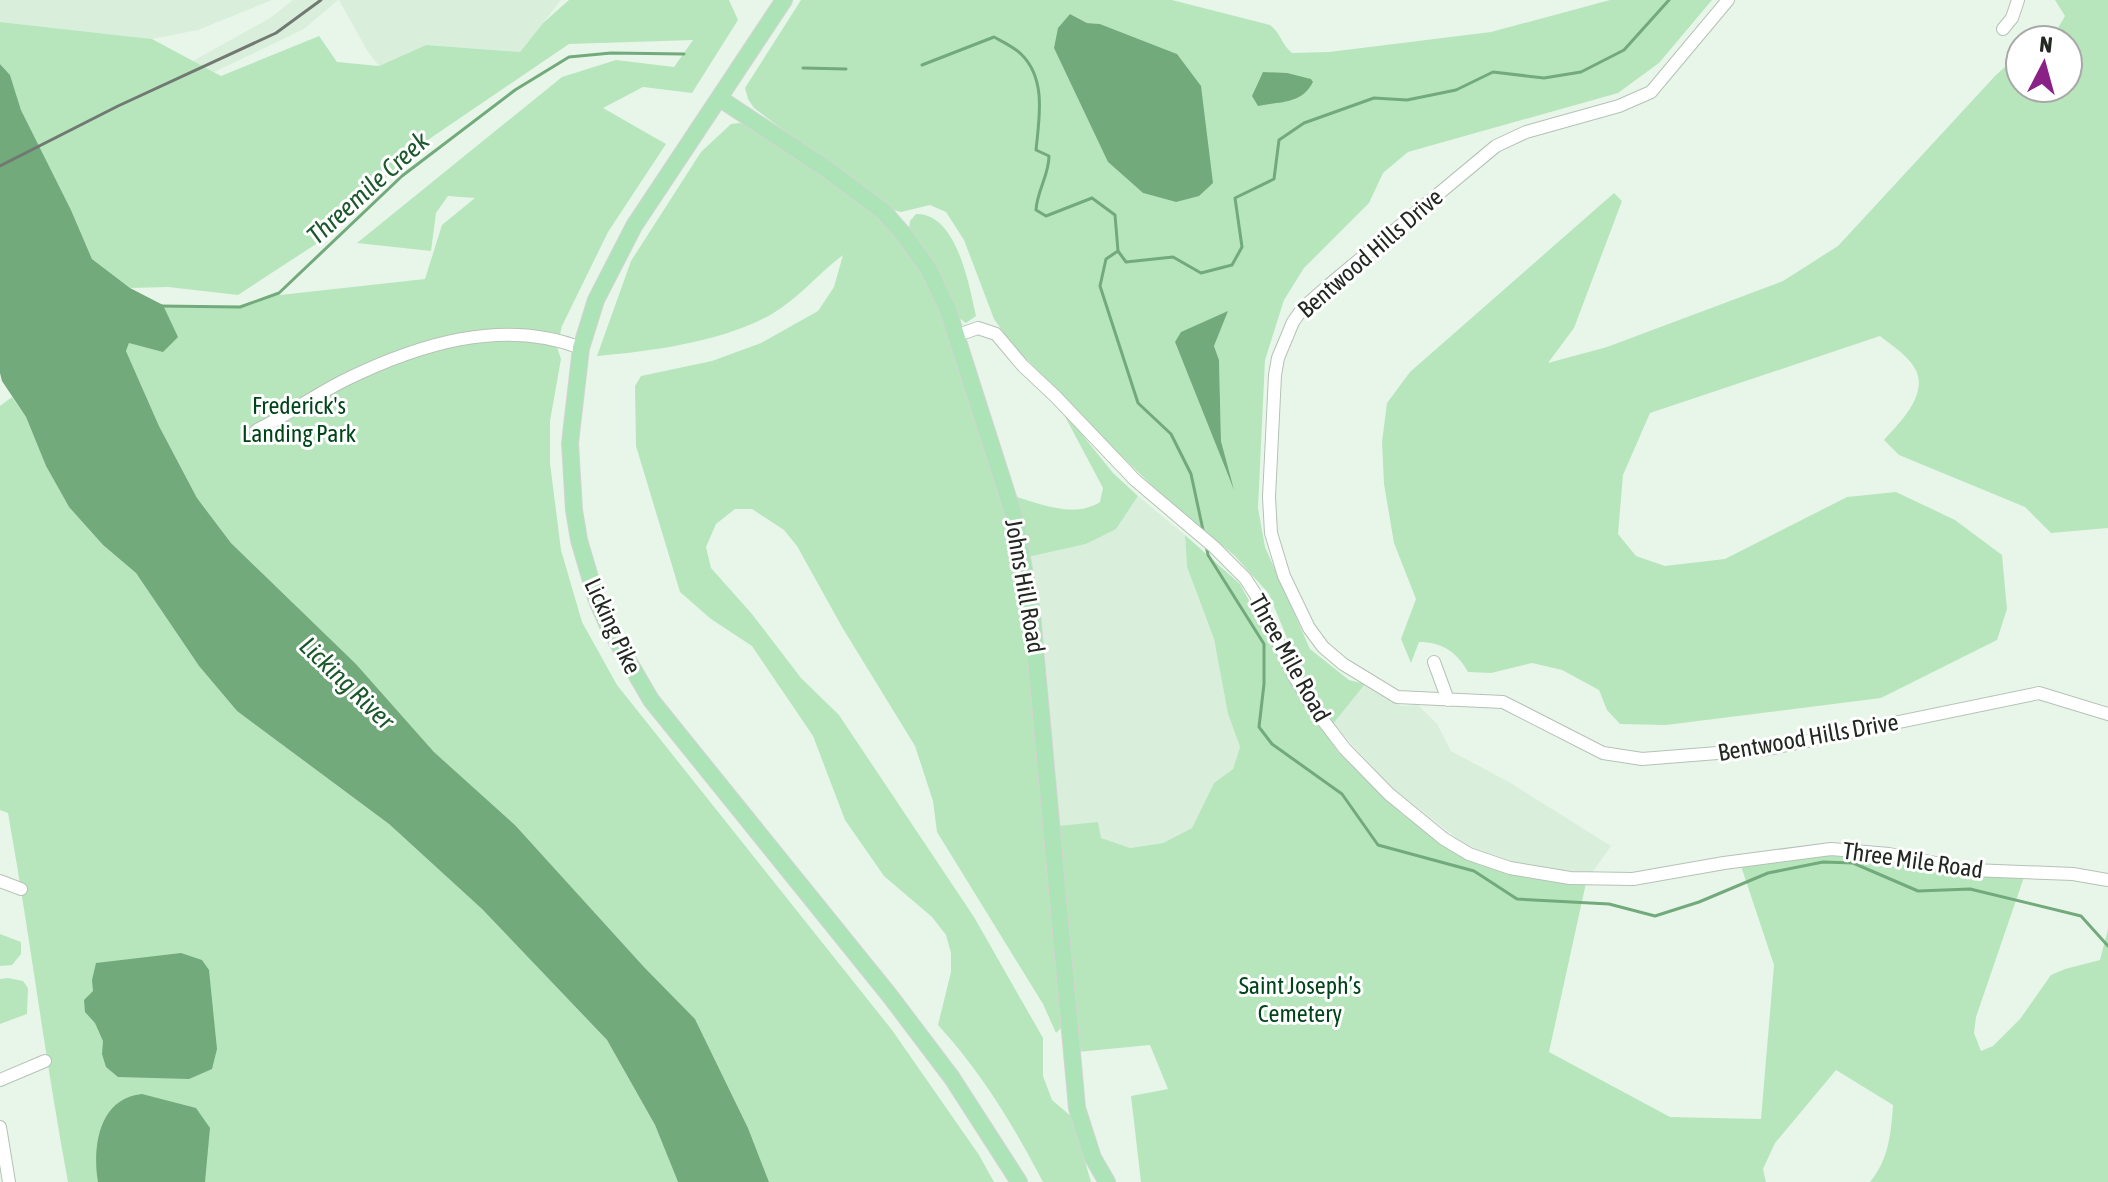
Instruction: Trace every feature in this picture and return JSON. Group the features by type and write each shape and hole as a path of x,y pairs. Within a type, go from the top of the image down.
{"main road":[{"name":"Licking Pike","path":"784,0 622,247 596,300 581,348 570,443 574,510 586,570 613,637 651,700 771,845 952,1078 1019,1182"},
{"name":"Johns Hill Road","path":"719,98 825,168 884,212 928,268 948,310 991,440 1021,548 1040,686 1077,1108 1093,1158 1107,1182"}],"street":[{"name":"Bentwood Hills Drive","path":"1728,0 1651,92 1619,106 1526,132 1483,155 1303,308 1282,344 1275,375 1270,524 1279,563 1298,606 1323,647 1343,664 1397,697 1503,702 1603,753 1642,759 1768,749 2039,693 2108,714"},
{"path":"2003,29 2012,18 2018,0"},
{"name":"Three Mile Road","path":"955,336 978,328 996,334 1023,366 1135,480 1245,578 1261,604 1294,676 1312,706 1345,749 1415,816 1444,839 1486,861 1563,878 1633,879 1820,849 1851,849 1972,870 2073,874 2108,880"},
{"path":"257,430 388,360 442,344 472,337 517,333 553,338 581,348"},
{"path":"1434,662 1448,700"},
{"path":"0,881 21,889"},
{"path":"0,1080 45,1061"},
{"path":"0,1127 9,1182"}],"shaded area":[{"path":"0,0 272,0 198,30 152,39 0,22"},
{"path":"293,0 338,0 304,29 214,72 193,61 270,18"},
{"path":"339,0 561,0 520,52 426,45 379,66"},
{"path":"1138,496 1185,535 1187,567 1214,639 1228,714 1240,747 1233,769 1214,783 1192,828 1163,843 1130,848 1058,826 1045,652 1028,557 1086,544 1115,529"},
{"path":"1365,684 1401,706 1418,705 1437,724 1451,751 1509,782 1611,846 1591,874 1534,868 1468,847 1391,787 1333,724"}],"green space":[{"name":"Frederick's Landing Park","path":"569,0 729,0 738,20 692,93 643,87 603,108 666,144 608,232 562,326 557,347 561,359 550,421 550,463 561,550 582,622 617,685 892,1030 979,1155 994,1182 769,1182 748,1128 695,1019 515,825 434,752 356,664 231,543 197,498 159,426 126,351 129,343 177,337 163,305 240,307 271,296 425,279 442,225 475,198 448,196 436,213 431,251 357,243 562,77 616,60 674,67 693,40 569,44 419,146 316,244 238,295 168,287 130,288 92,259 21,110 10,75 0,64 0,22 152,39 221,76 319,36 337,62 379,66 426,45 520,52 543,23"},
{"path":"801,0 1172,0 1270,25 1292,53 1329,52 1491,32 1610,0 1712,0 1659,63 1618,93 1408,152 1383,173 1369,203 1304,268 1284,300 1265,360 1258,508 1265,547 1310,649 1349,680 1365,684 1333,724 1306,685 1269,594 1235,556 1163,496 1109,444 1011,343 994,319 964,240 946,212 930,205 901,212 889,209 754,108 745,88","holes":["1070,14 1087,23 1100,24 1177,54 1176,202 1143,193 1108,162","1227,312 1214,346 1219,360 1221,441 1231,482 1175,342"]},
{"path":"2055,0 2108,0 2108,528 2051,533 2025,507 1899,455 1884,440 1911,407 1919,387 1918,377 1907,358 1880,336 1650,413 1623,475 1618,534 1636,556 1665,566 1725,559 1847,497 1896,492 1955,520 2002,555 2007,609 1997,640 1881,698 1666,725 1620,724 1607,710 1599,690 1562,670 1532,663 1491,673 1468,672 1448,650 1419,642 1411,663 1401,639 1416,599 1394,543 1384,484 1382,442 1387,403 1410,372 1614,193 1622,201 1574,328 1548,363 1607,347 1783,281 1838,246 2004,68 2004,104 2084,104 2084,24 2060,24 2065,16"},
{"path":"731,124 751,126 848,191 879,217 901,241 925,278 944,322 1009,524 1029,642 1062,1027 1056,1033 1043,1004 937,832 933,801 915,746 842,627 797,546 784,530 752,509 735,509 716,524 706,547 711,568 752,614 801,678 839,715 974,917 1043,1038 1043,1076 1052,1100 1072,1117 1091,1182 1043,1182 996,1100 938,1025 951,972 951,953 946,935 932,917 884,876 845,820 813,736 752,646 711,619 680,592 636,446 635,386 641,376 712,361 761,343 818,311 834,287 843,255 782,308 752,324 687,344 597,356 631,261 701,152"},
{"path":"916,214 930,217 942,225 959,253 976,316 966,323 959,318 933,266 909,228"},
{"path":"12,397 26,417 46,466 69,507 103,545 136,573 199,666 237,711 389,824 482,909 607,1040 655,1125 678,1182 68,1182 8,813 0,810 0,406"},
{"path":"1060,407 1113,473 1138,496 1116,529 1086,544 1028,557 1017,497 1059,508 1080,509 1100,502 1103,488"},
{"name":"Saint Joseph’s Cemetery","path":"1185,535 1240,584 1300,694 1338,752 1402,814 1448,847 1499,871 1560,882 1586,883 1549,1052 1670,1117 1761,1119 1774,965 1741,866 1823,854 1881,858 1933,870 2024,877 1976,1017 1974,1033 1981,1051 1993,1046 2020,1019 2051,975 2100,960 2108,929 2108,1182 1870,1182 1885,1155 1893,1105 1836,1070 1775,1143 1763,1169 1766,1182 1141,1182 1131,1096 1168,1089 1150,1045 1077,1052 1058,826 1098,822 1101,838 1130,848 1163,843 1192,828 1214,783 1233,769 1240,747 1228,714 1214,639 1187,567"},
{"path":"0,934 21,942 21,954 12,965 0,966"},
{"path":"0,979 23,981 28,988 27,1014 0,1024"}],"water":[{"path":"1070,14 1087,23 1100,24 1177,54 1201,86 1213,183 1199,196 1176,202 1143,193 1108,162 1054,48 1058,28"},
{"name":"Licking River","path":"0,64 10,75 21,110 92,259 130,288 163,305 178,337 163,352 129,343 126,351 159,426 197,498 231,543 356,664 434,752 515,825 695,1019 748,1128 769,1182 678,1182 655,1125 607,1040 482,909 389,824 237,711 199,666 136,573 103,545 69,507 46,466 26,417 0,373"},
{"path":"1263,72 1287,73 1313,82 1296,98 1258,106 1252,96"},
{"path":"1228,311 1214,346 1219,360 1221,441 1234,490 1175,342 1181,332"},
{"path":"181,953 202,960 209,970 217,1049 212,1069 189,1079 118,1077 106,1067 102,1054 103,1041 95,1023 85,1012 84,1000 93,991 96,963"},
{"path":"142,1094 196,1108 210,1128 205,1182 98,1182 98,1140 108,1114 128,1097"}],"waterway":[{"path":"1118,251 1126,262 1173,257 1201,273 1232,265 1242,247 1235,198 1274,179 1279,140 1304,123 1374,98 1407,100 1456,90 1493,72 1544,78 1581,72 1624,50 1669,0"},
{"name":"Threemile Creek","path":"922,65 994,37 1018,51 1029,64 1038,87 1036,150 1049,156 1036,210 1046,216 1092,198 1115,215 1118,251 1106,259 1100,286 1138,403 1171,434 1191,474 1203,530"},
{"name":"Threemile Creek","path":"159,306 240,307 279,293 402,176 515,90 569,57 611,53 684,54"},
{"name":"Threemile Creek","path":"803,68 846,69"},
{"name":"Threemile Creek","path":"1206,545 1208,555 1264,644 1264,684 1259,727 1272,744 1342,794 1378,845 1474,871 1517,899 1609,904 1655,916 1699,902 1768,873 1823,862 1853,863 1918,891 1970,889 2081,916 2108,946"}],"railway":[{"path":"0,166 118,106 276,33 321,0"}]}
